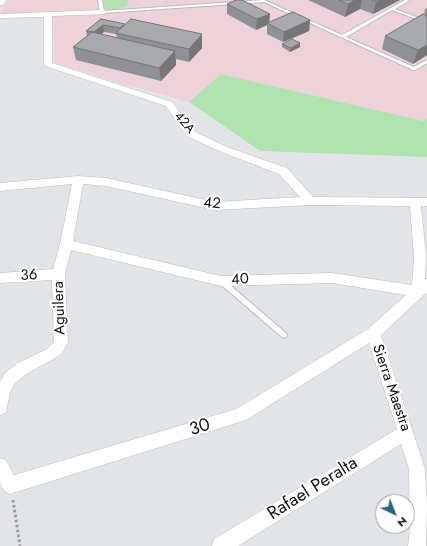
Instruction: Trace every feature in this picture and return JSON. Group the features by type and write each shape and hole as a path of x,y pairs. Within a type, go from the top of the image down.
{"street":[{"path":"0,16 102,12"},
{"name":"42A","path":"48,14 48,64 169,104 191,134 222,149 283,171 310,200"},
{"name":"42","path":"0,187 78,180 106,182 215,206 310,200 421,202"},
{"name":"Aguilera","path":"0,408 3,391 10,378 23,368 52,353 58,348 60,342 58,274 66,244 78,180"},
{"path":"421,202 420,256 422,287"},
{"name":"40","path":"66,244 221,281 332,278 422,287"},
{"name":"36","path":"0,278 58,274"},
{"name":"Sierra Maestra","path":"417,546 422,469 406,432 373,333 422,287"},
{"name":"30","path":"10,485 240,415 373,333"},
{"name":"Rafael Peralta","path":"231,543 406,432"},
{"path":"0,466 10,485"}],"lane":[{"path":"100,0 102,12 266,1 414,69 427,61"},
{"path":"342,37 408,0"},
{"path":"392,9 427,22"},
{"path":"221,281 284,335"}],"path":[{"path":"10,485 20,546"}],"shaded area":[{"path":"7,0 427,0 427,119 423,121 221,74 189,102 120,83 55,63 53,14 0,14"}],"green space":[{"path":"102,0 128,0 127,6 116,9 106,9 101,5"},
{"path":"221,74 423,121 427,119 427,157 260,151 189,102"}],"building":[{"path":"236,0 242,0 270,14 257,19 227,4"},
{"path":"339,0 355,0 348,4"},
{"path":"293,12 310,20 284,32 267,23"},
{"path":"423,14 427,16 427,45 418,50 385,36"},
{"path":"101,19 125,24 120,28 103,25 94,32 86,31"},
{"path":"131,19 202,34 189,49 116,33"},
{"path":"92,32 175,51 159,68 73,47"},
{"path":"292,39 300,43 291,48 282,44"}]}
